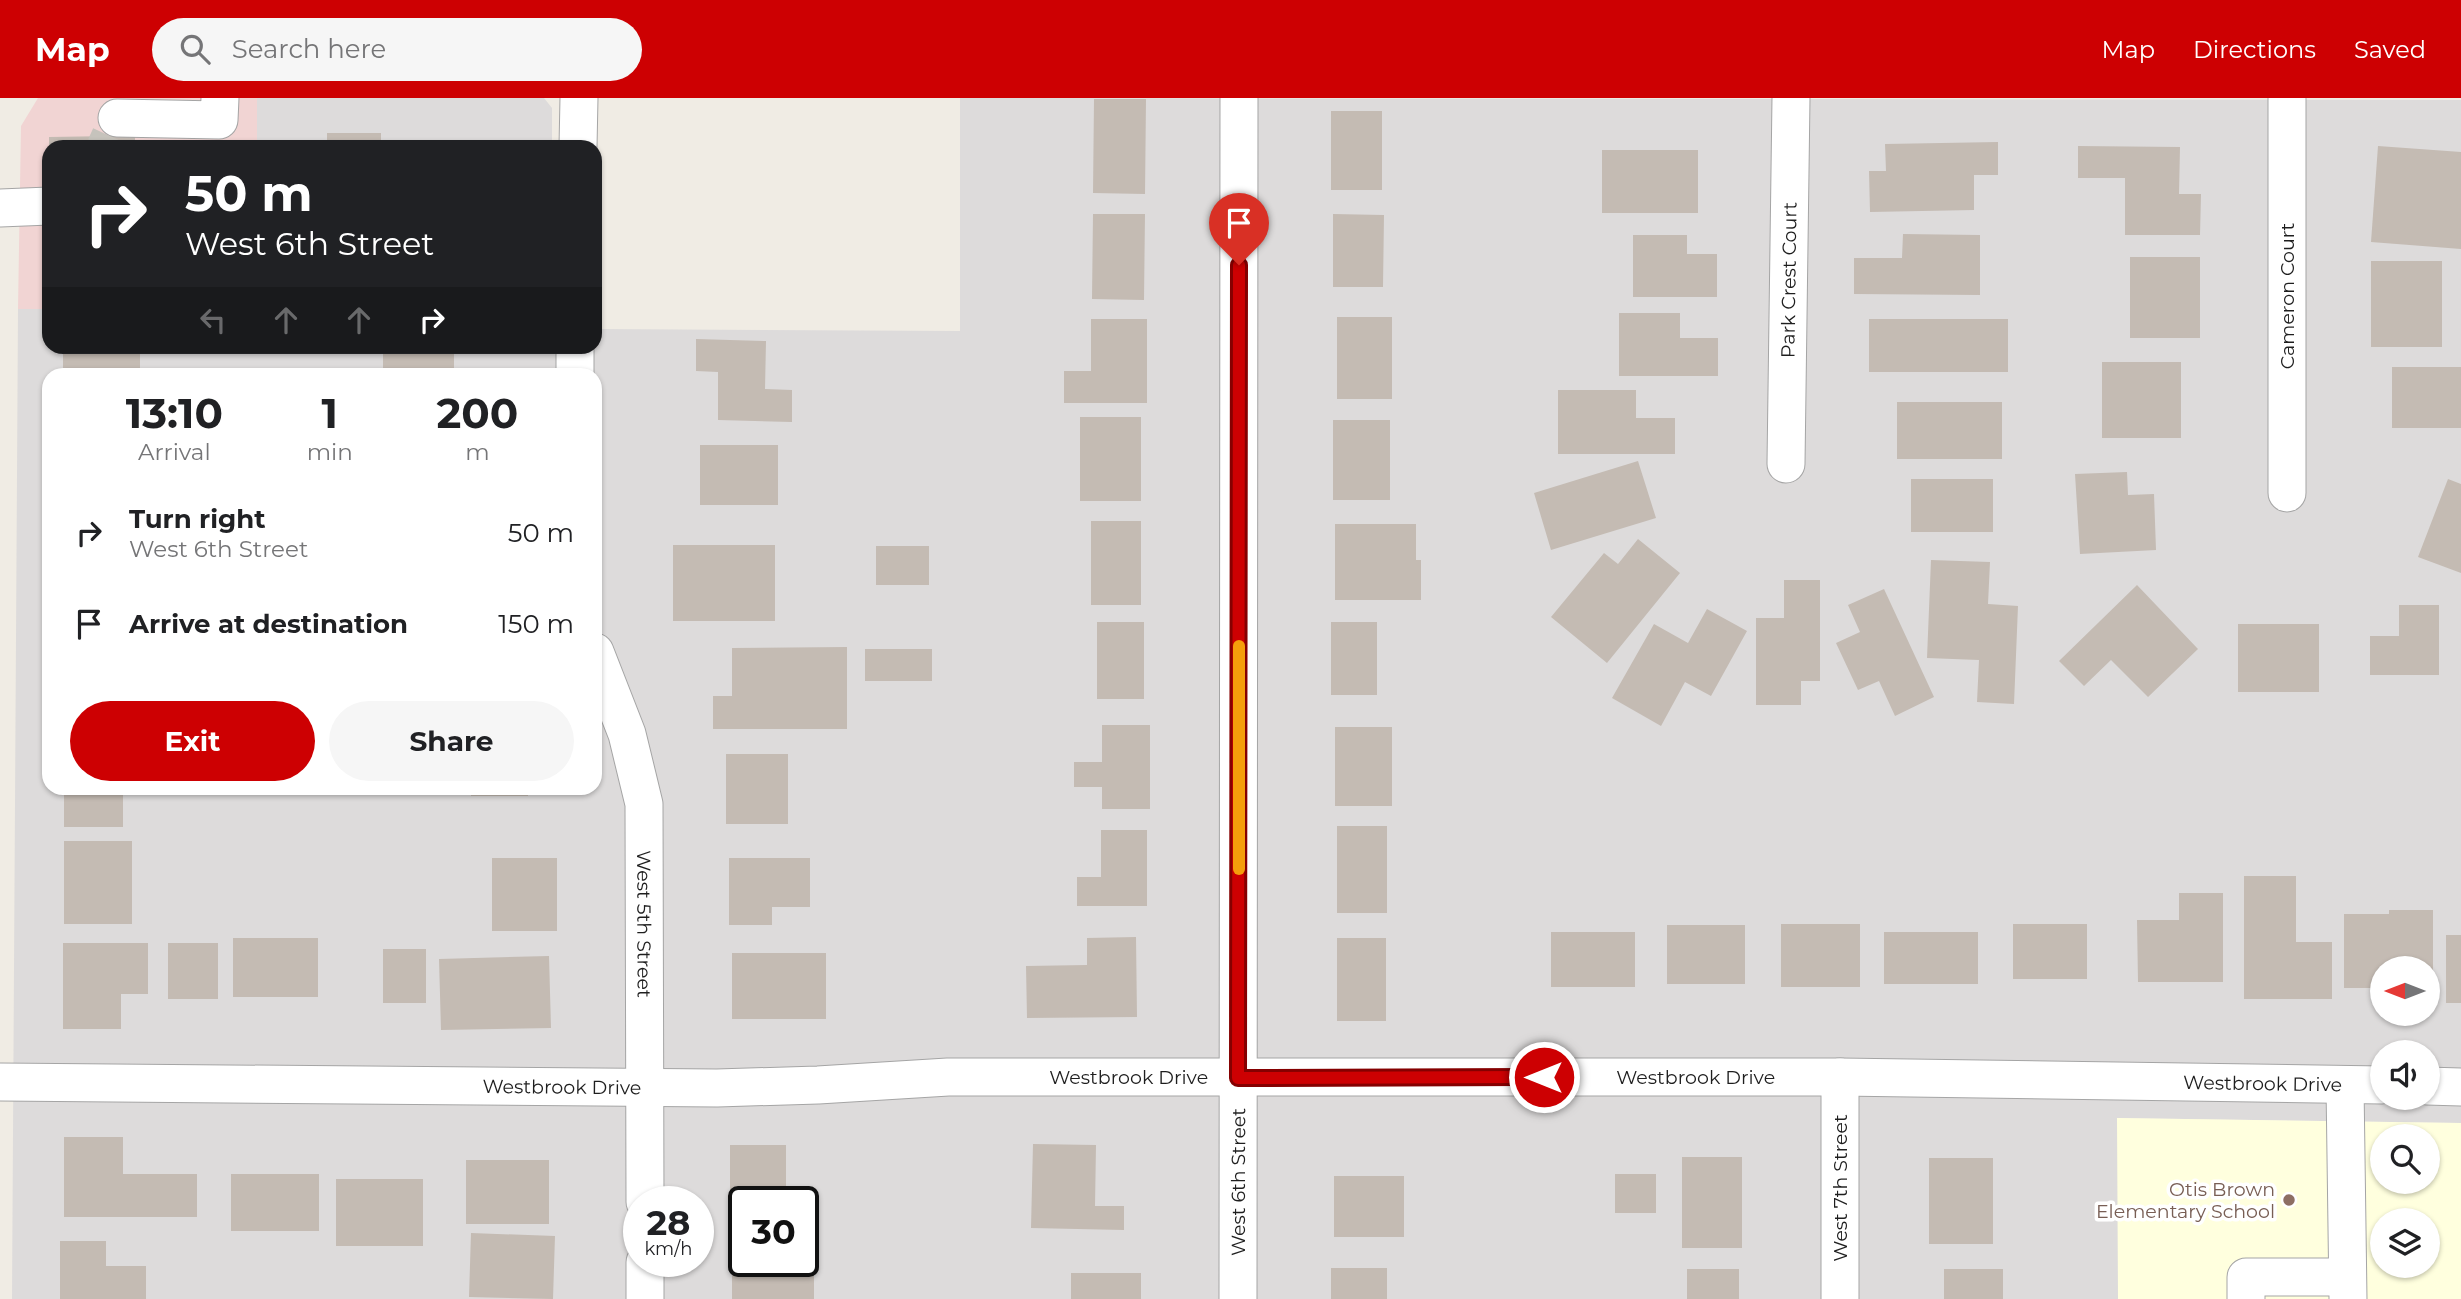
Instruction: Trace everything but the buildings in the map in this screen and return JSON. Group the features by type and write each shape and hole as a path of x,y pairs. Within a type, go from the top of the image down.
{"street":[{"path":"117,117 219,120 220,98"},
{"path":"578,140 579,98"},
{"name":"West 6th Street","path":"1238,1299 1239,98"},
{"name":"Park Crest Court","path":"1786,464 1791,98"},
{"name":"Cameron Court","path":"2287,98 2287,493"},
{"path":"0,208 42,206"},
{"name":"West 5th Street","path":"602,670 627,734 644,804 645,1186"},
{"name":"Westbrook Drive","path":"0,1082 645,1088 818,1085 948,1077 1840,1077 2370,1085"},
{"name":"West 7th Street","path":"1840,1077 1840,1299"},
{"path":"2246,1299 2246,1277 2347,1288 2345,1085"},
{"path":"2440,1086 2461,1087"},
{"path":"645,1277 645,1299"}],"shaded area":[{"path":"38,98 257,98 257,140 42,140 42,309 18,309 21,126"},
{"path":"257,98 544,98 552,108 552,140 257,140"},
{"path":"960,98 2461,100 2461,1123 2118,1118 2118,1299 12,1299 18,309 42,309 42,354 602,354 602,329 960,331"},
{"name":"Otis Brown Elementary School","path":"2117,1118 2461,1123 2461,1299 2118,1299"}],"tunnel":[{"path":"108,140 110,136"}],"slow traffic":[{"path":"1239,646 1239,869"}],"place":[{"name":"Otis Brown Elementary School","path":"2289,1200"}],"route":[{"path":"1239,265 1238,1078 1544,1077"}]}
